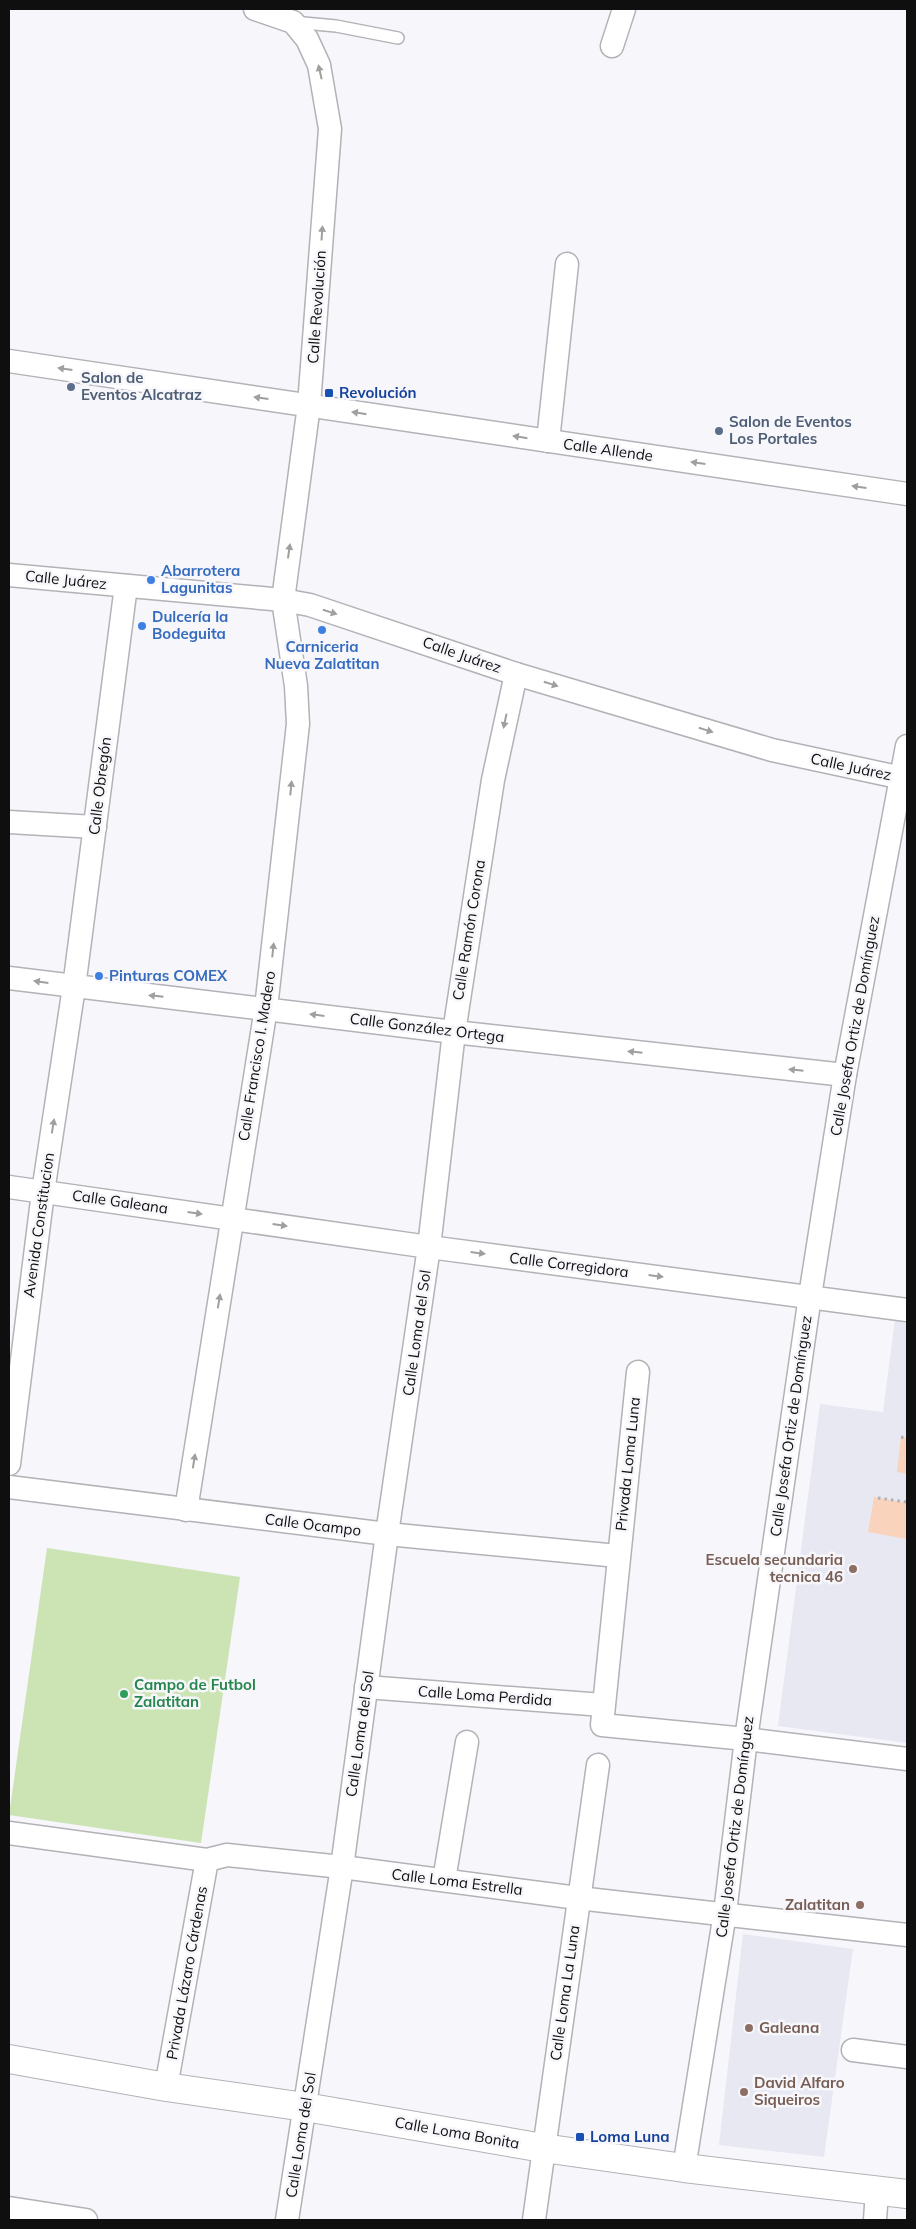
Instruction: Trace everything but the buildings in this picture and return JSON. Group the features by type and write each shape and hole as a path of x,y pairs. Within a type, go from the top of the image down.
{"street":[{"path":"255,9 293,22"},
{"path":"612,46 624,9"},
{"name":"Calle Revolución","path":"282,600 309,405 330,129 319,65 307,39 293,22"},
{"path":"548,441 568,264"},
{"name":"Calle Allende","path":"9,361 907,494"},
{"name":"Calle Juárez","path":"9,575 282,600 310,605 516,674 772,750 904,779"},
{"name":"Calle Obregón","path":"74,987 126,586"},
{"name":"Calle Francisco I. Madero","path":"186,1510 266,1008 298,724 296,686 282,600"},
{"name":"Calle Ramón Corona","path":"429,1247 454,1032 493,780 516,674"},
{"name":"Calle Josefa Ortiz de Domínguez","path":"684,2168 725,1913 746,1739 810,1296 845,1075 904,779 907,746"},
{"path":"9,822 95,826"},
{"name":"Calle González Ortega","path":"9,978 454,1032 845,1075"},
{"name":"Avenida Constitucion","path":"9,1464 43,1192 74,987"},
{"name":"Calle Galeana","path":"9,1187 232,1218"},
{"name":"Calle Corregidora","path":"232,1218 429,1247 907,1310"},
{"name":"Calle Loma del Sol","path":"287,2220 342,1867 387,1534 429,1247"},
{"name":"Privada Loma Luna","path":"618,1556 638,1372"},
{"name":"Calle Ocampo","path":"9,1487 387,1534 618,1556"},
{"path":"603,1715 618,1556"},
{"name":"Calle Loma Perdida","path":"366,1687 603,1715 746,1739 907,1759"},
{"path":"444,1880 467,1742"},
{"name":"Calle Loma La Luna","path":"534,2220 598,1765"},
{"name":"Calle Loma Estrella","path":"9,1833 207,1860 227,1855 342,1867 578,1898 725,1913 907,1935"},
{"name":"Privada Lázaro Cárdenas","path":"166,2086 207,1860"},
{"path":"852,2050 907,2057"},
{"name":"Calle Loma Bonita","path":"9,2059 543,2148 684,2168 907,2194"},
{"path":"875,2220 877,2191"},
{"path":"9,2208 86,2220"}],"lane":[{"path":"293,22 336,26 398,38"}],"path":[{"path":"901,1437 907,1438"},
{"path":"878,1498 907,1502"}],"shaded area":[{"name":"Escuela secundaria tecnica 46","path":"895,1319 907,1320 907,1743 778,1726 820,1404 883,1412"},
{"path":"743,1934 853,1949 824,2157 719,2145"}],"green space":[{"name":"Campo de Futbol Zalatitan","path":"47,1548 240,1577 201,1843 9,1815"}],"place":[{"name":"Salon de Eventos Alcatraz","path":"71,387"},
{"name":"Revolución","path":"329,393"},
{"name":"Salon de Eventos Los Portales","path":"719,431"},
{"name":"Abarrotera Lagunitas","path":"151,580"},
{"name":"Dulcería la Bodeguita","path":"142,626"},
{"name":"Carniceria Nueva Zalatitan","path":"322,630"},
{"name":"Pinturas COMEX","path":"99,976"},
{"name":"Escuela secundaria tecnica 46","path":"853,1569"},
{"name":"Campo de Futbol Zalatitan","path":"124,1694"},
{"name":"Zalatitan","path":"860,1905"},
{"name":"Galeana","path":"749,2028"},
{"name":"David Alfaro Siqueiros","path":"744,2092"},
{"name":"Loma Luna","path":"580,2137"}]}
